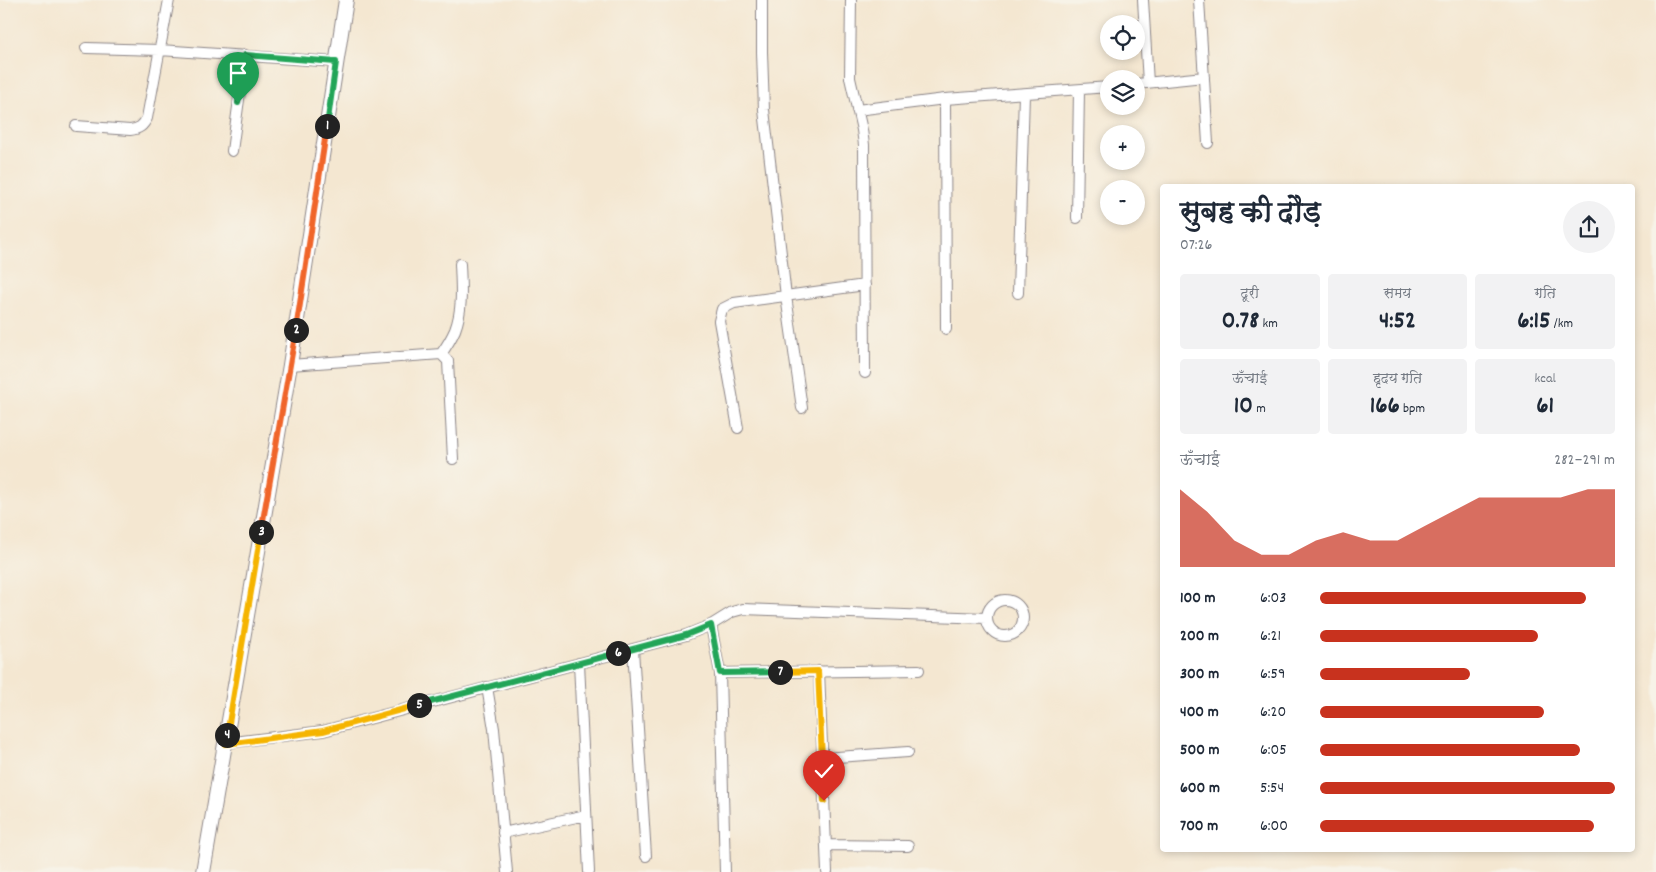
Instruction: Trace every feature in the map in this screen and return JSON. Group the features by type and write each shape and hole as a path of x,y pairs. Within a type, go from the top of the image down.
{"street":[{"path":"76,126 130,130 138,129 144,124 147,118 169,0"},
{"path":"203,872 290,365 346,0"},
{"path":"762,0 764,110 786,296 802,408"},
{"path":"851,0 850,78 864,145 865,372"},
{"path":"1143,0 1148,83"},
{"path":"1199,0 1208,143"},
{"path":"86,48 160,50 336,62"},
{"path":"232,151 245,55"},
{"path":"1145,83 1204,77"},
{"path":"857,110 945,99 1100,88"},
{"path":"1077,218 1079,90"},
{"path":"1018,293 1024,94"},
{"path":"945,99 946,329"},
{"path":"441,354 454,332 459,316 461,302 460,264"},
{"path":"738,428 719,320 722,309 734,303 865,285"},
{"path":"290,365 441,354 448,361 453,459"},
{"path":"226,744 323,731 686,635 711,625 732,612 743,609 986,618"},
{"path":"711,625 720,673 725,872"},
{"path":"633,649 646,856"},
{"path":"579,663 589,872"},
{"path":"720,673 919,670"},
{"path":"818,671 827,872"},
{"path":"487,687 494,729 507,872"},
{"path":"823,758 908,752"},
{"path":"504,833 586,815"},
{"path":"826,845 908,846"}],"route":[{"path":"238,103 245,55 336,62 290,365 226,744 323,731 686,635 711,625 720,673 818,671 824,801"}]}
